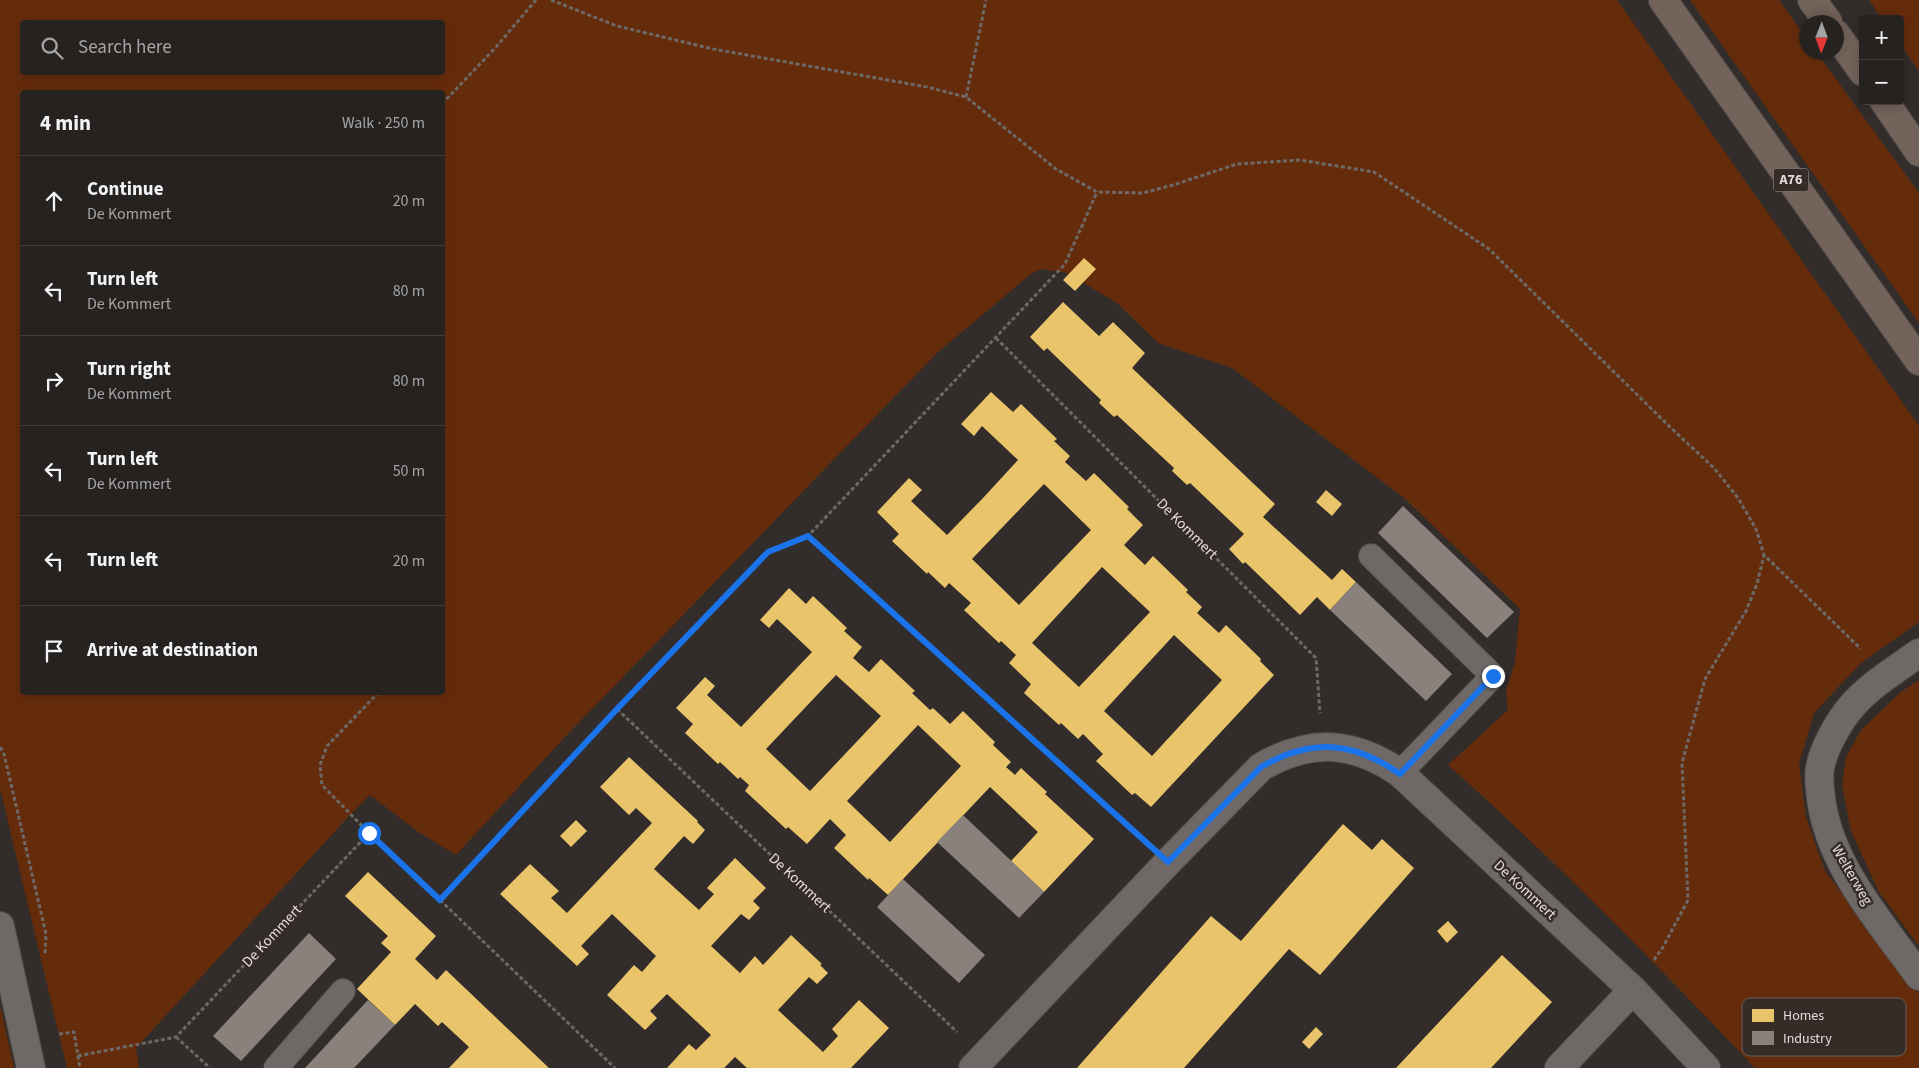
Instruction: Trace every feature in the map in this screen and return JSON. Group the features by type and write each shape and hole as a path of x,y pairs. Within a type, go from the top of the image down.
{"highway":[{"name":"A76","path":"1663,0 1919,361"},
{"path":"1812,0 1823,15"},
{"path":"1844,45 1859,66"},
{"path":"1887,105 1919,152"}],"street":[{"name":"Welterweg","path":"1913,657 1882,677 1842,719 1825,751 1820,768 1819,786 1826,824 1845,870 1919,976"},
{"name":"De Kommert","path":"978,1062 1261,767 1280,756 1322,746 1343,748 1363,753 1382,761 1400,774 1633,990 1706,1068"},
{"path":"1,937 31,1068"},
{"path":"1559,1068 1633,990"}],"lane":[{"path":"1370,556 1493,676 1400,774"},
{"path":"276,1068 343,992"}],"path":[{"path":"445,101 496,47 536,0"},
{"path":"551,0 617,26 713,49 927,86 966,97 1056,170 1097,192 1143,193 1237,164 1300,160 1374,172 1489,249 1714,468 1738,498 1756,529 1764,554 1856,644"},
{"path":"966,97 986,0"},
{"path":"440,900 617,709 768,552 808,536 1065,264 1097,192"},
{"name":"De Kommert","path":"996,338 1316,658 1322,746"},
{"path":"808,536 1168,862"},
{"path":"1633,990 1663,947 1688,900 1682,763 1705,679 1746,610 1757,584 1764,554"},
{"path":"376,695 327,746 320,765 322,785 369,833 615,1068"},
{"name":"De Kommert","path":"617,709 978,1062"},
{"path":"0,747 4,754 46,934"},
{"name":"De Kommert","path":"176,1037 369,833"},
{"path":"80,1068 78,1056 176,1037 210,1068"}],"shaded area":[{"path":"0,0 1617,0 1919,426 1919,622 1861,663 1814,713 1799,764 1806,817 1825,871 1919,994 1919,1068 1755,1068 1743,1056 1906,1056 1906,998 1742,998 1742,1054 1528,838 1448,765 1508,710 1506,692 1515,662 1520,609 1403,497 1232,368 1158,343 1117,303 1067,273 1041,269 1031,274 938,352 563,739 456,855 417,831 370,795 136,1048 139,1068 67,1068 0,788"},
{"path":"1690,0 1779,0 1799,28 1799,60 1822,60 1919,193 1919,323"},
{"path":"1869,0 1919,0 1919,71 1904,50 1904,15 1879,15"},
{"path":"1919,680 1919,946 1879,892 1851,831 1842,785 1846,757 1861,730 1901,692"},
{"path":"0,1005 14,1068 0,1068"}],"building: Homes":[{"path":"1084,258 1096,269 1075,291 1063,280"},
{"path":"1063,302 1099,336 1113,322 1145,353 1132,368 1275,504 1263,517 1332,580 1342,569 1356,582 1330,610 1317,597 1300,615 1245,562 1243,564 1229,549 1244,534 1190,483 1187,485 1172,471 1174,468 1117,415 1114,417 1099,403 1101,400 1047,348 1044,351 1030,337"},
{"path":"991,392 1013,412 1021,404 1057,439 1054,441 1070,456 1065,462 1086,481 1094,473 1129,507 1127,509 1143,525 1124,545 1145,565 1153,556 1188,590 1186,592 1202,607 1197,613 1219,633 1226,625 1261,659 1260,661 1274,675 1151,807 1135,793 1132,795 1096,761 1103,754 1083,734 1078,739 1061,723 1059,725 1024,693 1031,684 1009,663 1016,655 1001,641 999,643 964,610 971,603 949,583 945,588 928,572 927,574 892,541 899,534 877,512 909,478 922,490 911,501 947,535 1018,460 982,426 974,436 961,424","holes":["1044,484 1091,530 1019,605 972,559","1102,567 1150,612 1079,687 1032,643","1174,635 1222,680 1152,756 1104,711"]},
{"path":"1326,490 1342,504 1332,516 1316,502"},
{"path":"789,588 806,604 813,596 847,628 844,631 862,647 853,658 869,672 881,659 915,691 912,693 930,710 933,708 950,724 963,711 995,742 993,745 1011,762 1006,767 1015,775 1021,768 1047,792 1045,794 1094,839 1044,892 1011,861 1038,832 990,787 888,895 869,878 868,880 834,848 846,835 830,819 807,844 788,827 786,829 745,791 749,785 740,777 738,779 720,762 718,764 685,733 693,724 676,708 705,677 715,686 707,695 741,727 812,652 777,619 769,628 760,620","holes":["836,675 881,716 810,791 766,749","918,725 961,766 890,842 847,801"]},
{"path":"629,757 698,821 705,830 693,844 684,836 654,869 699,910 714,894 707,888 735,858 766,888 753,901 760,908 749,920 741,914 711,946 740,973 755,956 763,965 791,935 822,964 820,965 828,973 817,984 809,977 778,1010 823,1052 838,1036 832,1029 859,1000 889,1028 851,1068 747,1068 735,1057 724,1068 667,1068 689,1044 696,1050 711,1035 667,994 650,1011 657,1018 645,1030 607,995 634,965 642,972 656,956 612,914 581,946 589,954 577,966 500,894 530,864 559,891 551,898 567,913 652,823 636,808 629,815 600,787"},
{"path":"576,820 587,831 571,847 560,836"},
{"path":"1343,824 1372,850 1382,839 1414,868 1320,975 1289,949 1184,1068 1077,1068 1211,916 1241,941"},
{"path":"368,872 436,936 415,959 437,980 446,970 549,1068 449,1068 469,1047 442,1022 438,1026 415,1004 395,1025 357,989 391,952 381,943 388,936 345,896"},
{"path":"1448,921 1458,932 1447,943 1437,931"},
{"path":"1502,955 1552,1002 1491,1068 1396,1068"},
{"path":"1316,1027 1323,1034 1309,1049 1302,1042"}],"building: Industry":[{"path":"1403,506 1514,612 1487,638 1378,533"},
{"path":"1356,582 1452,674 1426,701 1330,610"},
{"path":"963,815 1044,892 1019,918 937,842"},
{"path":"903,879 985,955 959,983 877,907"},
{"path":"309,933 336,959 241,1061 213,1036"},
{"path":"368,1000 395,1025 354,1068 305,1068"}],"route":[{"path":"369,833 440,900 617,709 768,552 808,536 1168,862 1261,767 1280,756 1322,746 1343,748 1363,753 1382,761 1400,774 1493,676"}]}
